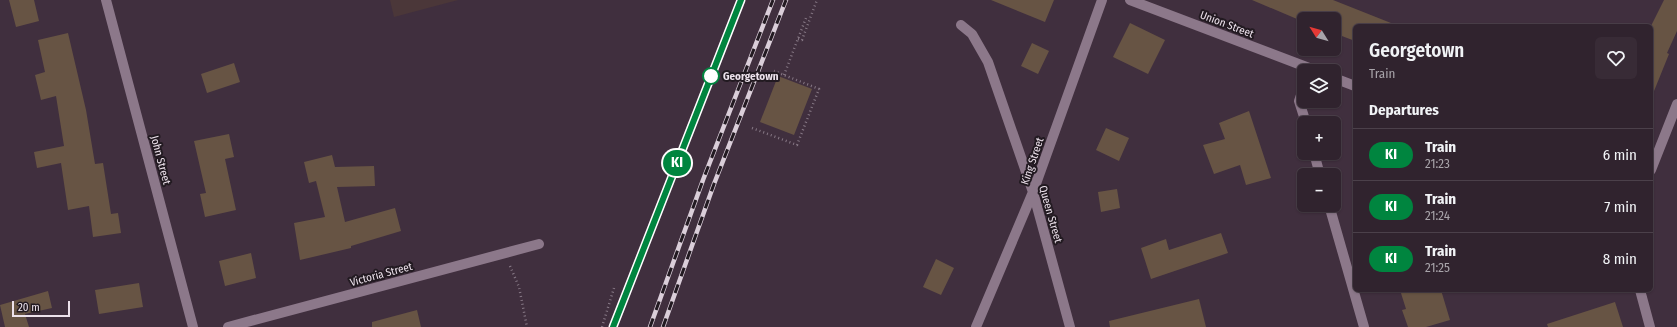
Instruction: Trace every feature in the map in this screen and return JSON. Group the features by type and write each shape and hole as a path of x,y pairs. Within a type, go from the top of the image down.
{"street":[{"name":"John Street","path":"106,0 193,327"},
{"name":"King Street","path":"976,327 1034,192 1102,0"},
{"name":"Union Street","path":"1130,0 1297,64"},
{"name":"Queen Street","path":"961,25 972,34 988,62 1034,192 1070,327"},
{"path":"1341,81 1353,85"},
{"path":"1653,165 1677,104"},
{"path":"1331,212 1353,289"},
{"name":"Victoria Street","path":"228,327 539,244"},
{"path":"1354,292 1364,327"},
{"path":"1641,292 1650,327"}],"path":[{"path":"798,39 802,40 817,0"},
{"path":"784,75 806,18"},
{"path":"752,128 797,145 819,89 774,71"},
{"path":"505,253 519,287 527,327"},
{"path":"602,327 614,288"}],"shaded area":[{"path":"390,0 458,0 394,17"}],"building":[{"path":"9,0 34,0 39,21 16,27"},
{"path":"991,0 1054,0 1045,22"},
{"path":"1252,0 1333,0 1393,24 1353,24 1353,40 1341,36 1341,12 1297,12 1297,19"},
{"path":"1664,0 1677,0 1677,31 1667,53 1669,54 1653,94 1653,24"},
{"path":"1130,23 1165,40 1148,74 1113,57"},
{"path":"68,33 86,110 95,164 103,163 111,214 118,213 121,233 93,237 89,206 68,210 61,163 37,168 34,152 64,146 56,96 41,100 35,75 45,72 38,40"},
{"path":"1032,43 1049,51 1038,74 1021,66"},
{"path":"234,63 240,82 207,93 201,74"},
{"path":"778,76 812,89 794,135 760,122"},
{"path":"1249,111 1271,178 1246,185 1240,165 1214,174 1203,145 1225,139 1219,123"},
{"path":"1106,128 1129,138 1119,161 1096,150"},
{"path":"229,134 234,157 225,159 236,210 205,217 200,194 206,193 194,141"},
{"path":"332,155 335,167 374,166 375,186 337,187 345,222 395,208 401,231 351,246 351,248 300,260 294,223 325,217 316,181 309,183 304,162"},
{"path":"1117,189 1120,208 1101,212 1098,192"},
{"path":"1221,233 1228,253 1151,279 1141,248 1166,239 1169,250"},
{"path":"251,253 256,278 225,286 219,261"},
{"path":"936,259 954,268 941,295 923,287"},
{"path":"139,283 143,307 99,314 95,290"},
{"path":"48,291 52,308 25,314 29,327 5,327 0,305"},
{"path":"1401,292 1442,292 1450,320 1426,327 1408,327 1402,310 1406,309"},
{"path":"1199,299 1206,327 1110,327 1109,321"},
{"path":"1615,302 1623,327 1548,327 1547,324"},
{"path":"417,310 421,327 372,327 372,322"}],"railway":[{"path":"613,327 741,0"},
{"path":"650,327 703,180 773,0"},
{"path":"663,327 714,184 786,0"}],"train":[{"name":"KI","path":"613,327 741,0"}],"place":[{"name":"Georgetown","path":"711,76"}]}
